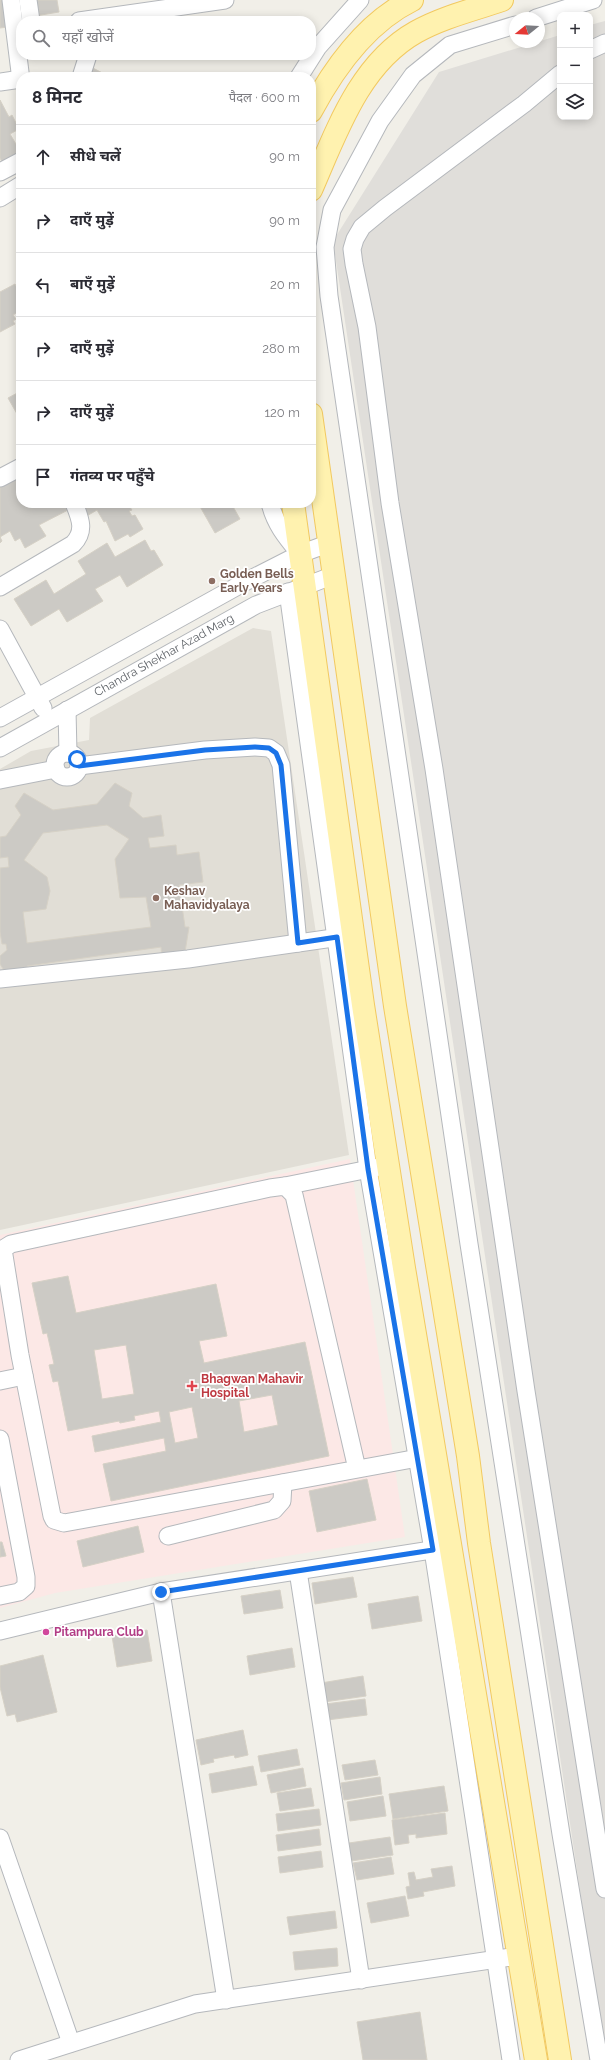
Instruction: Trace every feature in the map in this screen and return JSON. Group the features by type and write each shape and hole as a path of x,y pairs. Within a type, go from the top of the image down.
{"main road":[{"path":"316,103 327,84 366,34 388,14 412,0"},
{"path":"316,178 339,125 356,94 381,60 399,43 416,32 437,22 502,0"},
{"path":"316,448 395,1006 468,1456 480,1550 560,2060"},
{"path":"294,508 300,554 296,588 378,1167 442,1548 536,2060"},
{"path":"427,1459 468,1456"}],"street":[{"path":"11,0 16,40"},
{"path":"28,0 30,16"},
{"path":"120,16 225,0"},
{"path":"316,50 360,0"},
{"path":"545,15 593,0"},
{"path":"509,27 450,45 413,75 380,121 332,210 325,247 328,296 468,1236 599,2060"},
{"path":"593,49 605,43"},
{"path":"18,60 20,72"},
{"path":"83,72 86,60"},
{"path":"302,72 310,60"},
{"path":"557,76 524,104 362,227 355,238 352,249 367,328 390,503 434,769 526,1391 605,1889"},
{"path":"0,82 16,80"},
{"path":"0,172 16,163"},
{"path":"0,198 16,188"},
{"path":"0,478 16,470"},
{"path":"0,587 78,539 81,531 81,523 76,508"},
{"path":"271,508 274,518 282,532 300,554"},
{"name":"Chandra Shekhar Azad Marg","path":"0,718 238,586 300,554 330,543"},
{"name":"Chandra Shekhar Azad Marg","path":"0,748 256,605 296,588 334,575"},
{"path":"0,629 50,719"},
{"path":"67,710 68,753"},
{"path":"79,766 205,750 255,747 269,748 276,753 281,765 298,943"},
{"path":"68,753 75,756 79,766 76,773 69,777 61,776 56,769 58,758 68,753"},
{"path":"0,780 56,769"},
{"path":"0,979 188,959 345,936"},
{"path":"378,1167 270,1188 3,1247 2,1252 24,1376 52,1516 58,1523 64,1524 356,1469 427,1459"},
{"path":"285,1186 294,1195 356,1469"},
{"path":"0,1381 24,1376"},
{"path":"0,1439 26,1577 26,1586 19,1592 0,1596"},
{"path":"168,1536 274,1510 282,1501 283,1483"},
{"path":"0,1632 161,1592 442,1548 494,1960 511,2060"},
{"path":"298,1571 361,1980"},
{"path":"161,1592 226,2000"},
{"path":"0,1838 71,2043"},
{"path":"19,2060 195,2004 518,1956"}],"shaded area":[{"path":"605,21 605,2057 333,241 439,72 517,48 545,48 545,40 557,36 557,120 593,120 593,24"},
{"name":"Keshav Mahavidyalaya","path":"253,628 271,631 349,1155 0,1230 0,769 31,751 89,740 90,718"},
{"name":"Bhagwan Mahavir Hospital","path":"350,1159 405,1537 55,1593 0,1608 0,1235"}],"building":[{"path":"0,0 3,0 8,27 0,28"},
{"path":"32,0 57,0 59,12 35,16"},
{"path":"91,67 100,72 88,72"},
{"path":"0,100 9,117 12,115 16,123 16,131 10,134 16,144 16,153 2,162 0,158"},
{"path":"15,284 16,286 16,313 13,315 16,319 13,321 15,324 0,332 0,292"},
{"path":"16,394 16,412 8,398"},
{"path":"16,475 16,508 67,508 68,510 39,525 46,536 25,548 20,538 15,541 10,531 0,537 0,484"},
{"path":"82,508 131,508 132,510 129,511 132,516 135,515 143,529 130,537 128,534 115,541 106,521 104,522 97,510 85,517"},
{"path":"201,508 234,508 240,519 215,533"},
{"path":"145,540 151,551 154,550 163,565 127,587 120,575 95,589 103,601 67,622 59,609 31,626 14,599 46,580 54,594 86,574 78,561 107,543 115,557"},
{"path":"115,783 132,793 129,806 143,818 161,815 164,836 148,838 150,848 176,845 177,855 199,852 203,882 179,885 185,927 189,927 185,952 162,959 161,947 27,966 28,971 5,972 0,964 0,956 7,950 6,944 2,944 0,932 0,868 9,867 8,857 0,858 0,837 6,836 21,815 15,806 24,793 53,810 97,804","holes":["107,825 129,839 115,859 120,898 146,897 151,927 27,943 23,912 46,909 50,891 47,877 24,860 43,833"]},
{"path":"68,1276 76,1313 216,1284 227,1336 199,1341 204,1363 305,1342 329,1456 111,1501 103,1464 166,1451 164,1438 95,1452 92,1436 161,1422 159,1411 134,1416 135,1420 120,1423 119,1421 68,1431 58,1381 53,1382 49,1365 54,1364 47,1333 43,1334 32,1283","holes":["126,1345 134,1394 102,1399 94,1350","272,1395 278,1425 244,1432 239,1401","192,1407 198,1438 175,1443 169,1412"]},
{"path":"367,1479 376,1520 317,1532 309,1491"},
{"path":"138,1526 144,1552 83,1567 77,1541"},
{"path":"0,1542 2,1542 6,1556 0,1557"},
{"path":"353,1577 357,1597 315,1604 312,1583"},
{"path":"280,1590 283,1608 244,1614 241,1596"},
{"path":"418,1596 422,1621 372,1629 368,1604"},
{"path":"147,1630 152,1661 117,1667 112,1636"},
{"path":"292,1648 295,1667 250,1675 247,1656"},
{"path":"43,1655 57,1712 17,1722 15,1714 7,1716 0,1687 0,1666"},
{"path":"363,1676 366,1696 324,1702 321,1683"},
{"path":"365,1699 367,1715 327,1720 325,1704"},
{"path":"243,1730 248,1755 235,1758 234,1755 213,1759 214,1762 201,1765 196,1740"},
{"path":"297,1749 300,1765 261,1772 258,1756"},
{"path":"375,1760 378,1775 345,1780 342,1765"},
{"path":"253,1766 257,1785 212,1793 209,1774"},
{"path":"303,1768 306,1786 271,1793 267,1775"},
{"path":"380,1777 382,1794 344,1800 341,1783"},
{"path":"444,1786 448,1811 393,1819 389,1794"},
{"path":"311,1788 314,1806 280,1811 277,1793"},
{"path":"383,1796 386,1816 350,1821 347,1802"},
{"path":"319,1809 321,1825 278,1831 276,1814"},
{"path":"445,1813 447,1834 416,1838 416,1834 408,1835 409,1843 395,1845 392,1820"},
{"path":"319,1829 321,1845 278,1851 276,1835"},
{"path":"390,1837 393,1855 351,1861 349,1843"},
{"path":"321,1851 323,1867 280,1873 278,1857"},
{"path":"391,1857 394,1874 357,1880 353,1863"},
{"path":"452,1866 455,1886 423,1892 424,1896 408,1899 406,1887 410,1886 408,1873 414,1872 416,1880 433,1877 431,1869"},
{"path":"405,1896 409,1916 371,1923 367,1903"},
{"path":"335,1911 337,1928 290,1935 287,1917"},
{"path":"337,1948 338,1966 295,1970 293,1952"},
{"path":"420,2012 427,2060 363,2060 357,2022"}],"place":[{"name":"Golden Bells Early Years","path":"212,581"},
{"name":"Keshav Mahavidyalaya","path":"156,898"},
{"name":"Bhagwan Mahavir Hospital","path":"192,1386"},
{"name":"Pitampura Club","path":"46,1632"}],"route":[{"path":"77,759 79,766 205,750 255,747 269,748 276,753 281,765 298,943 337,937 368,1169 433,1550 161,1592"}]}
